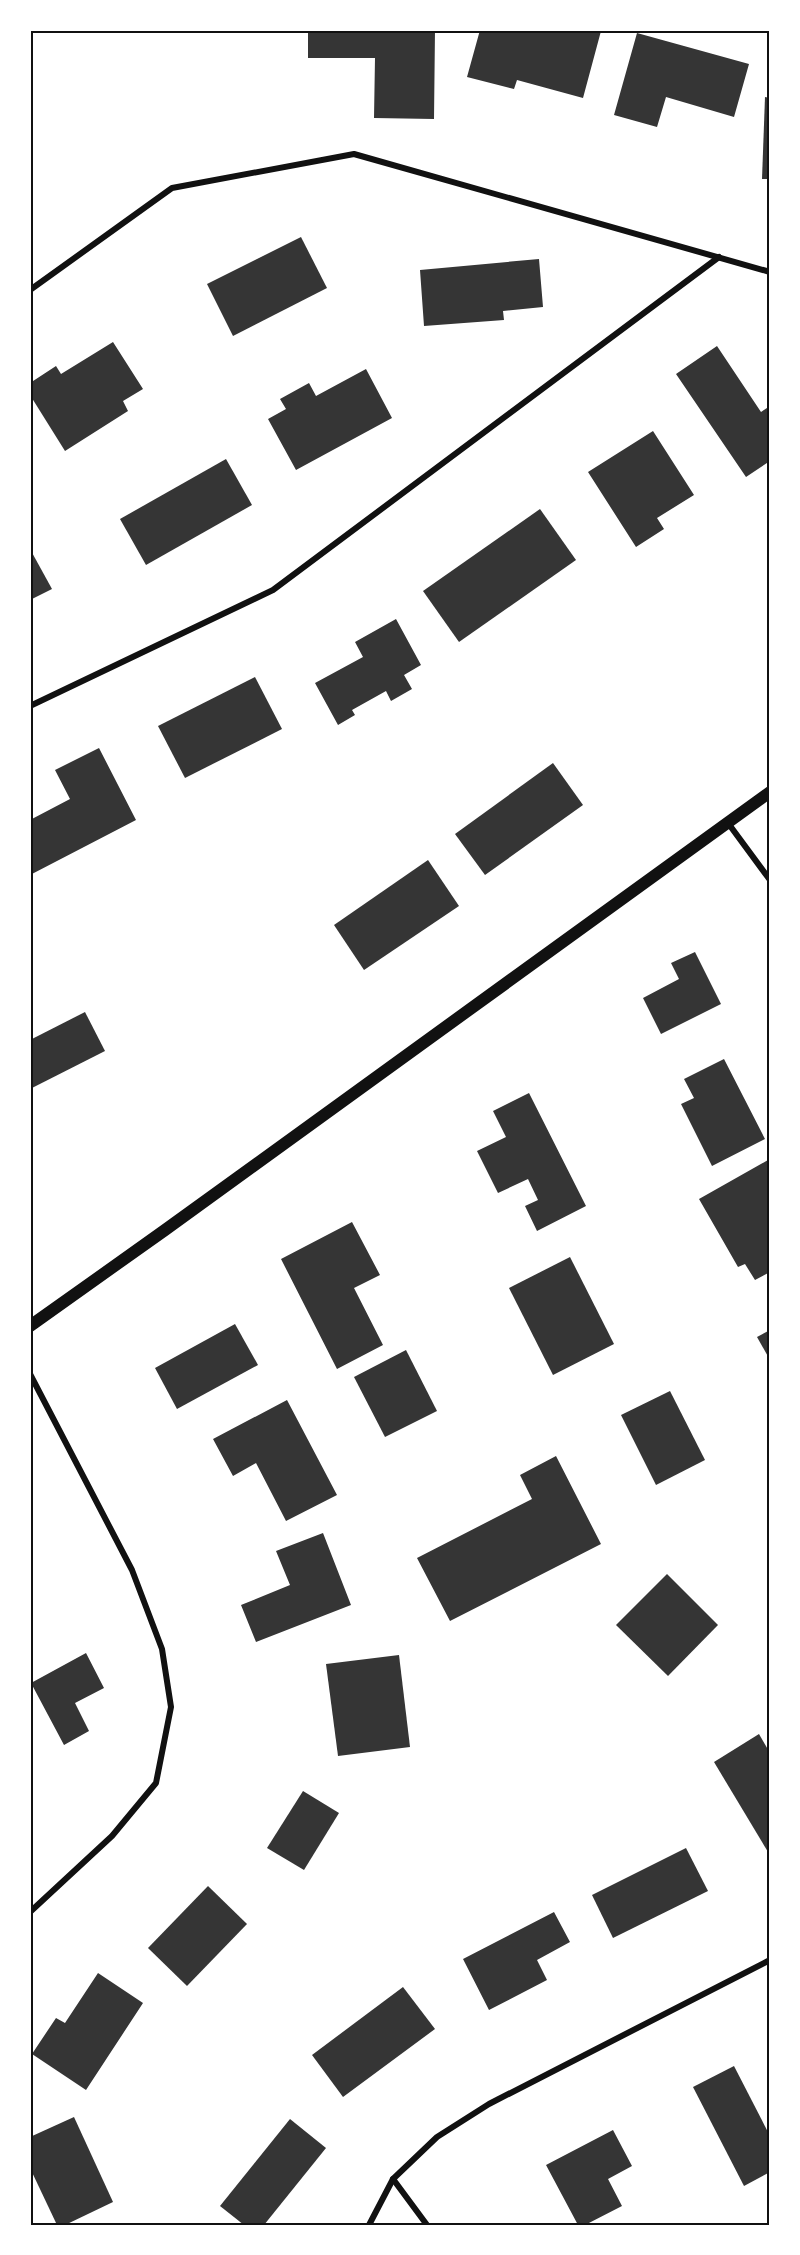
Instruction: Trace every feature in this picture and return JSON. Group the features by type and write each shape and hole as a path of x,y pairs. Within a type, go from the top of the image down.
{"main road":[{"path":"30,1326 770,792"}],"street":[{"path":"30,290 172,188 354,154 770,272"},
{"path":"30,706 273,590 719,257"},
{"path":"728,823 770,880"},
{"path":"30,1374 132,1570 162,1648 171,1707 156,1783 112,1836 30,1912"},
{"path":"369,2225 393,2179 437,2137 489,2104 770,1960"},
{"path":"393,2179 427,2225"}],"building":[{"path":"308,30 435,30 434,119 374,118 375,58 308,58"},
{"path":"480,30 601,31 583,98 517,80 514,89 467,77"},
{"path":"637,33 749,64 734,117 666,97 657,127 614,115"},
{"path":"765,97 770,98 770,179 762,179"},
{"path":"301,237 327,288 233,336 207,284"},
{"path":"539,259 543,307 503,311 504,320 424,326 420,270"},
{"path":"113,342 143,389 123,401 128,411 65,451 30,395 30,383 56,366 61,374"},
{"path":"717,346 761,412 770,406 770,461 746,477 676,374"},
{"path":"366,369 392,418 296,470 268,419 286,409 280,399 309,383 316,396"},
{"path":"653,431 694,495 657,518 664,529 636,547 588,472"},
{"path":"226,459 252,505 146,565 120,519"},
{"path":"540,509 576,560 459,642 423,591"},
{"path":"30,549 52,589 30,600"},
{"path":"396,619 421,665 404,675 412,689 391,701 386,691 352,710 355,715 338,725 315,683 363,657 355,642"},
{"path":"255,677 282,729 185,778 158,726"},
{"path":"99,748 136,820 30,875 30,820 70,799 55,770"},
{"path":"553,763 583,805 485,875 455,834"},
{"path":"428,860 459,906 364,970 334,925"},
{"path":"695,952 721,1004 661,1034 643,998 679,979 671,963"},
{"path":"85,1012 105,1051 30,1089 30,1040"},
{"path":"724,1059 765,1139 712,1166 681,1104 694,1098 684,1079"},
{"path":"529,1093 586,1206 537,1231 525,1206 538,1200 528,1179 498,1193 477,1151 506,1137 493,1111"},
{"path":"768,1160 770,1163 770,1272 755,1280 745,1264 738,1267 699,1199"},
{"path":"352,1222 380,1275 354,1288 383,1345 337,1369 281,1259"},
{"path":"570,1257 614,1344 553,1375 509,1288"},
{"path":"235,1324 258,1365 177,1409 155,1368"},
{"path":"770,1330 770,1360 757,1337"},
{"path":"406,1350 437,1411 385,1437 354,1377"},
{"path":"670,1391 705,1460 656,1485 621,1415"},
{"path":"287,1400 337,1495 286,1521 256,1463 233,1476 213,1439"},
{"path":"556,1456 601,1544 450,1621 417,1558 532,1499 520,1475"},
{"path":"323,1533 351,1605 256,1642 241,1605 290,1585 276,1551"},
{"path":"667,1574 718,1625 668,1676 616,1625"},
{"path":"86,1653 104,1688 75,1703 89,1731 64,1745 31,1683"},
{"path":"399,1655 410,1747 338,1756 326,1664"},
{"path":"759,1734 770,1753 770,1851 768,1852 714,1762"},
{"path":"303,1791 339,1813 304,1870 267,1848"},
{"path":"686,1848 708,1891 613,1938 592,1895"},
{"path":"208,1886 247,1924 187,1986 148,1948"},
{"path":"554,1912 570,1942 537,1960 547,1980 489,2010 463,1959"},
{"path":"98,1973 143,2003 86,2090 32,2054 56,2018 65,2023"},
{"path":"403,1987 435,2029 343,2097 312,2055"},
{"path":"734,2066 770,2136 770,2172 744,2186 693,2087"},
{"path":"74,2117 113,2202 65,2225 57,2225 30,2168 30,2137"},
{"path":"290,2119 326,2148 264,2225 244,2225 220,2206"},
{"path":"613,2130 632,2166 608,2179 622,2206 585,2225 578,2225 546,2165"}]}
